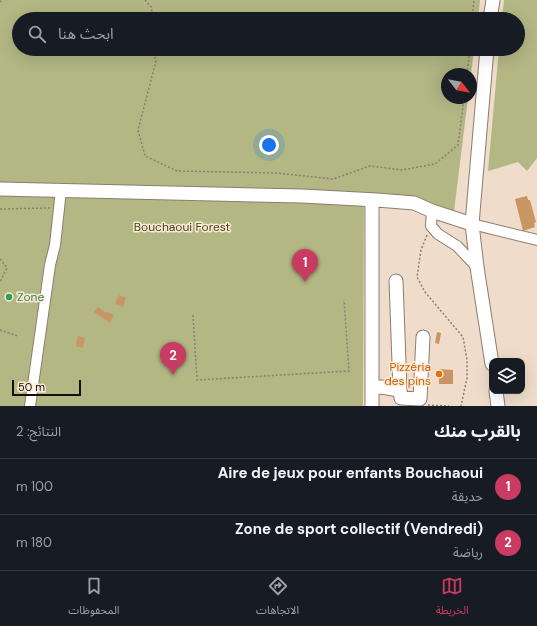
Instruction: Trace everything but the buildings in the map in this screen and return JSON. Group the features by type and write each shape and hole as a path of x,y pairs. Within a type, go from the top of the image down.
{"street":[{"path":"491,12 493,0"},
{"path":"486,56 472,224 491,358"},
{"path":"0,189 302,196 414,203 432,211 472,224 537,240"},
{"path":"30,406 61,190"},
{"path":"372,200 372,406"},
{"path":"432,211 431,226 438,234 457,246 477,266"},
{"path":"396,281 401,398 420,399 423,337"},
{"path":"372,388 381,387 400,390"},
{"path":"496,394 498,406"}],"path":[{"path":"145,0 152,8 152,12"},
{"path":"473,12 474,0"},
{"path":"155,56 156,61 138,130 145,156 177,171 276,173 333,179 370,166 402,170 435,164 458,145 463,104"},
{"path":"468,68 469,56"},
{"path":"0,209 59,208"},
{"path":"431,226 421,250 417,278 425,292 463,337 468,378 461,406"},
{"path":"0,259 8,268 0,282"},
{"path":"193,315 198,380 349,371 344,300"},
{"path":"0,330 18,336"},
{"path":"426,405 449,406"}],"green space":[{"name":"Bouchaoui Forest","path":"0,0 480,0 479,12 12,12 12,56 473,56 472,68 441,68 441,104 467,104 454,211 418,198 364,192 363,406 0,406"},
{"path":"504,0 537,0 537,158 527,171 518,162 488,171 498,56 525,56 525,12 503,12"}],"place":[{"name":"Aire de jeux pour enfants Bouchaoui","path":"305,282"},
{"name":"Zone","path":"9,297"},
{"name":"Pizzéria des pins","path":"439,374"},
{"name":"Zone de sport collectif (Vendredi)","path":"173,375"}]}
